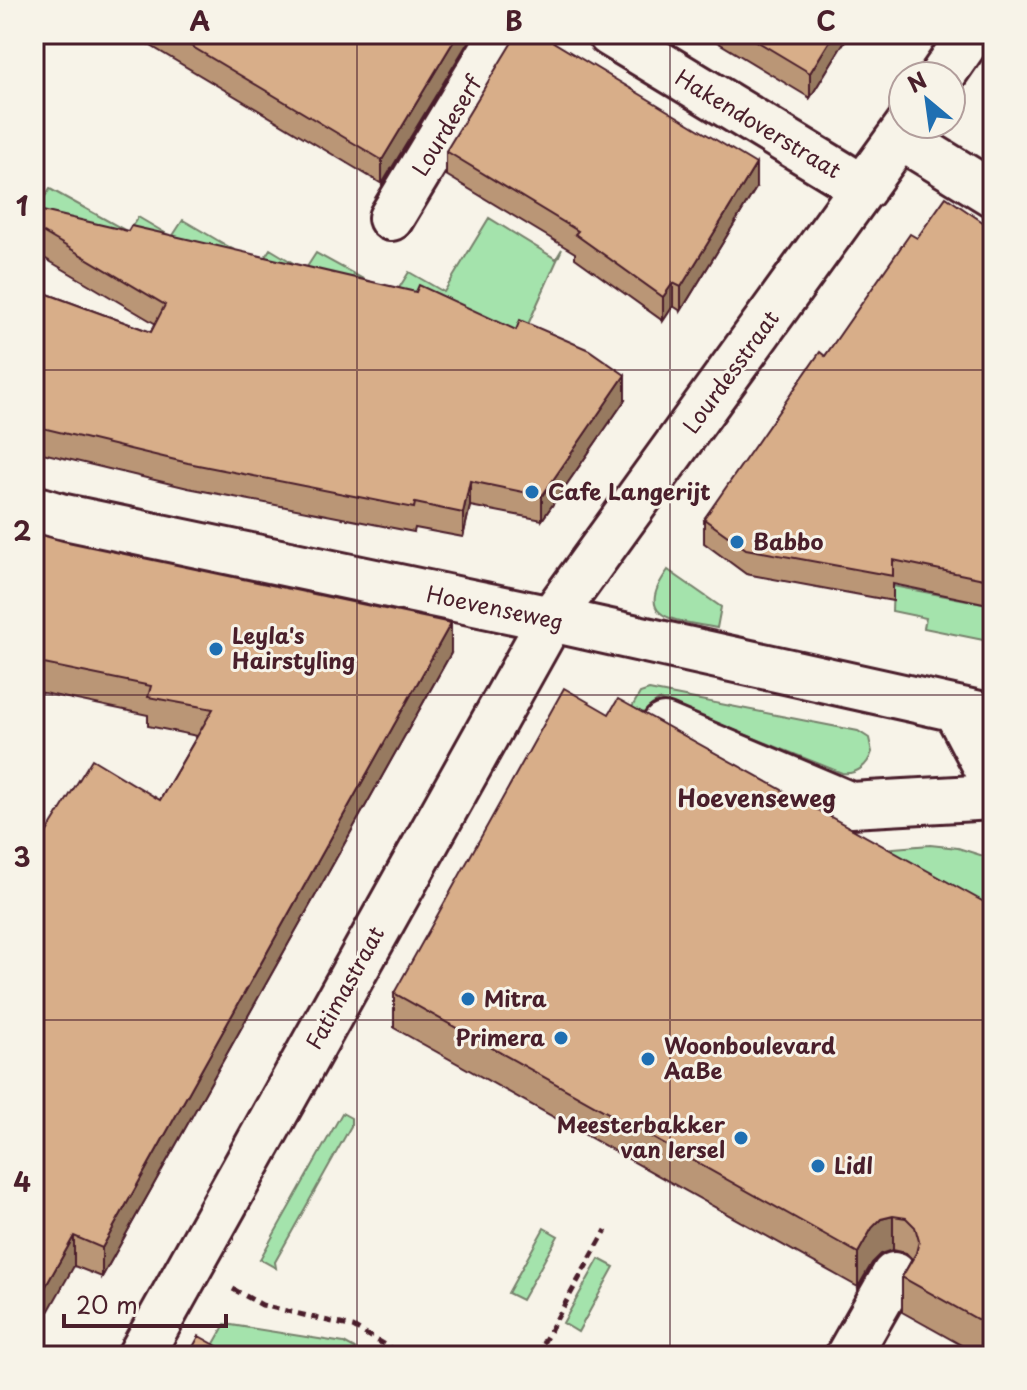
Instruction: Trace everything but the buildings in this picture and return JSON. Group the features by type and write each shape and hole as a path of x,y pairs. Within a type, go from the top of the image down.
{"street":[{"name":"Lourdeserf","path":"391,218 502,34"},
{"path":"953,60 971,34"},
{"name":"Hakendoverstraat","path":"615,35 864,188"},
{"name":"Lourdesstraat","path":"551,619 899,140"},
{"path":"918,140 993,194"},
{"name":"Hoevenseweg","path":"34,508 974,714 993,780"},
{"name":"Fatimastraat","path":"140,1356 551,619"},
{"path":"664,726 851,805 993,797"},
{"path":"848,1356 894,1275"}],"path":[{"path":"536,1356 606,1230"},
{"path":"191,1264 262,1305 353,1327 404,1356"}],"green space":[{"path":"50,189 128,232 138,217 172,237 183,220 260,265 270,249 305,270 316,253 394,296 409,272 444,292 489,218 556,259 562,249 521,340 34,226 34,201 40,204"},
{"path":"668,570 721,607 717,628 674,620 657,609 654,599"},
{"path":"893,586 993,605 993,642 924,628 926,618 892,611"},
{"path":"649,690 858,731 869,738 872,752 861,768 842,773 659,700 652,705 640,726 619,730 640,693"},
{"path":"930,845 958,848 993,859 993,940 869,850"},
{"path":"342,1113 351,1118 351,1126 275,1262 276,1268 260,1259"},
{"path":"544,1228 558,1236 522,1300 508,1293"},
{"path":"599,1259 614,1267 578,1332 563,1323"},
{"path":"225,1324 344,1343 362,1356 207,1356"}],"place":[{"name":"Cafe Langerijt","path":"532,492"},
{"name":"Babbo","path":"737,542"},
{"name":"Leyla's Hairstyling","path":"216,649"},
{"name":"Mitra","path":"468,999"},
{"name":"Primera","path":"561,1038"},
{"name":"Woonboulevard AaBe","path":"648,1059"},
{"name":"Meesterbakker van Iersel","path":"741,1138"},
{"name":"Lidl","path":"818,1166"}],"district":[{"name":"Hoevenseweg","path":"757,799"}]}
